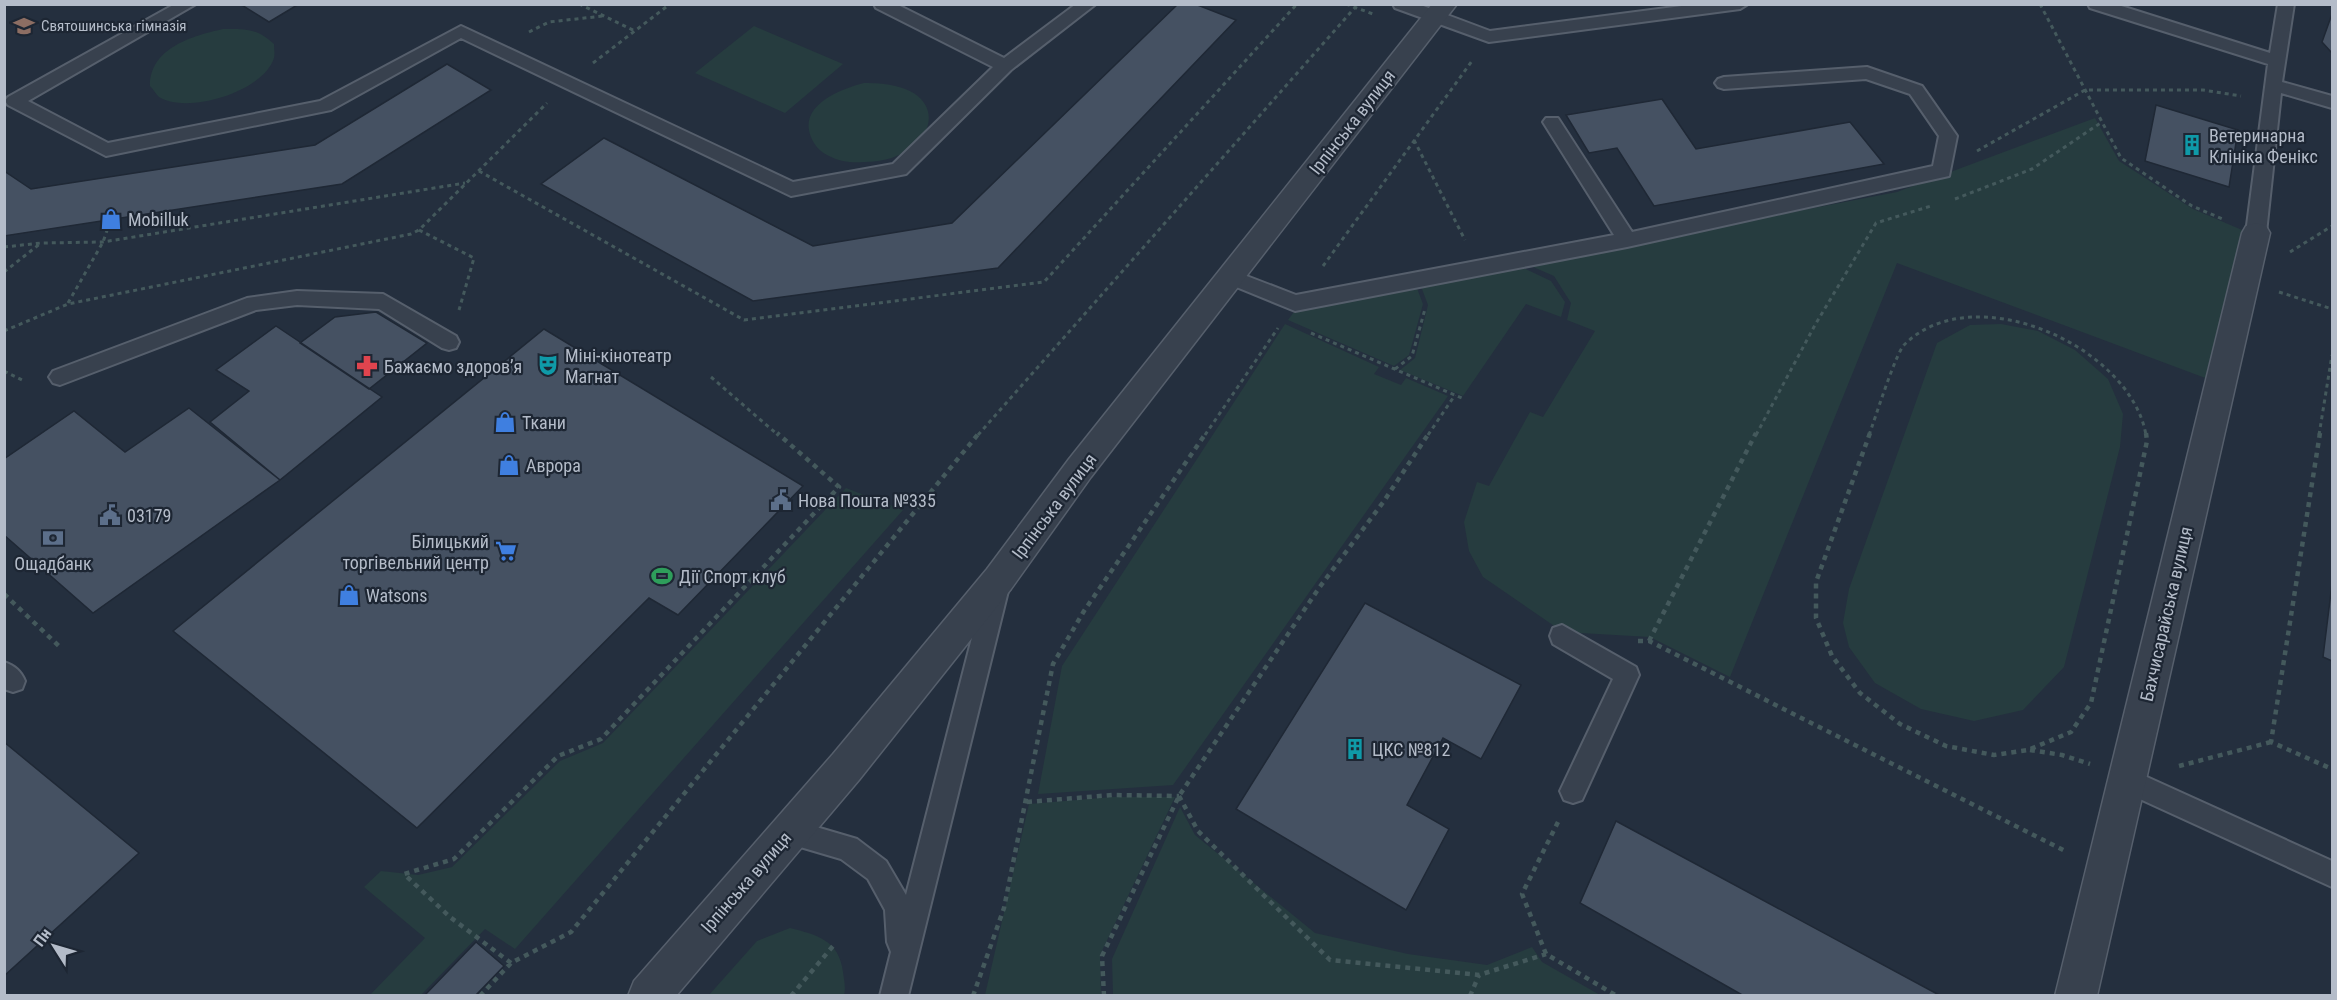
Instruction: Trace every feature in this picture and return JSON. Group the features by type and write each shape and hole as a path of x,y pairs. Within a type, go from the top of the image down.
{"street":[{"name":"Ірпінська вулиця","path":"649,996 789,832 999,579 1080,468 1440,11"},
{"name":"Бахчисарайська вулиця","path":"2076,996 2256,233"}],"lane":[{"path":"188,4 14,101 106,150 325,106 461,31 791,189 899,169 1005,66 1088,4"},
{"path":"882,4 1005,66"},
{"path":"1401,4 1440,11 1489,37 1740,4"},
{"path":"2097,4 2277,61"},
{"path":"2256,233 2272,93 2286,4"},
{"path":"1231,277 1295,303 1627,240 1942,171 1948,136 1916,90 1867,73 1724,83"},
{"path":"2272,93 2332,102"},
{"path":"1552,122 1627,240"},
{"path":"60,377 254,303 297,298 383,302 449,342"},
{"path":"894,996 999,579"},
{"path":"1562,636 1627,675 1573,791"},
{"path":"2127,780 2332,874"},
{"path":"789,832 848,848 877,870 898,906 903,958"}],"path":[{"path":"579,4 635,31"},
{"path":"479,171 744,320 1044,282 1297,4"},
{"path":"480,996 511,963 571,932 977,436 1358,4"},
{"path":"2040,4 2121,158 2192,206 2256,233"},
{"path":"497,48 549,22 603,16"},
{"path":"1942,171 2085,90 2203,90 2272,93"},
{"path":"1950,200 2032,169 2102,122"},
{"path":"1414,140 1452,214"},
{"path":"4,247 41,243 103,242 466,183 419,230 411,234 68,304 4,331"},
{"path":"1649,641 1720,508 1748,449 1876,223 1939,204"},
{"path":"68,304 103,242 111,219"},
{"path":"419,230 474,258 449,342"},
{"path":"4,272 41,243"},
{"path":"1395,370 1412,356 1426,304 1418,280"},
{"path":"2244,280 2332,309"},
{"path":"2028,750 2071,732 2091,703 2147,441 2140,412 2121,382 2093,357 2058,336 2020,322 1983,316 1948,319 1920,329 1900,348 1816,582 1816,618 1832,656 1860,693 1900,724 1946,746 1994,755 2028,750 2062,754 2092,764 2127,780 2271,742 2332,769"},
{"path":"1304,330 1464,399"},
{"path":"2271,742 2332,355"},
{"path":"4,370 22,380"},
{"path":"511,963 450,917 404,874 454,859 558,756 601,739 839,487 711,378"},
{"path":"1104,996 1102,956 1179,796 1319,588 1384,501 1455,395"},
{"path":"4,594 61,648"},
{"path":"973,996 1004,908 1053,664 1084,610"},
{"path":"1628,640 1649,641 2105,872"},
{"path":"1573,791 1522,894 1546,954 1617,996"},
{"path":"1027,802 1112,795 1179,796"},
{"path":"1179,796 1198,831 1330,960 1479,975 1546,954"},
{"path":"791,996 834,946"},
{"path":"1470,996 1479,975"}],"green space":[{"path":"754,26 843,64 785,113 695,73"},
{"path":"223,29 250,30 274,44 274,58 267,70 256,81 224,97 188,103 172,102 159,97 150,86 157,62 165,53 186,40"},
{"path":"864,83 895,86 916,94 927,107 928,122 922,136 909,149 889,159 855,162 833,158 820,150 812,140 809,126 811,116 824,100 844,89"},
{"path":"2095,118 2119,161 2193,209 2249,233 2216,382 1897,263 1730,677 1650,637 1563,632 1483,577 1469,551 1464,522 1477,482 1489,486 1530,412 1543,417 1595,331 1567,320 1571,303 1554,276 1524,263 1897,192"},
{"path":"1513,263 1551,281 1565,302 1561,317 1526,304 1463,396 1400,370 1415,358 1428,305 1419,281"},
{"path":"1415,283 1423,304 1409,355 1394,366 1288,320 1299,305"},
{"path":"1285,324 1379,367 1374,374 1401,385 1406,378 1448,396 1173,785 1038,794 1062,666"},
{"path":"2001,324 2038,331 2075,350 2108,379 2123,414 2120,447 2064,667 2023,710 1974,721 1921,709 1875,683 1849,647 1843,623 1849,589 1937,343 1970,325"},
{"path":"846,488 903,510 515,949 485,929 421,995 370,995 425,938 364,887 381,871 418,875 452,867 560,761 603,743"},
{"path":"1112,797 1175,797 1100,955 1101,995 985,995 1029,804"},
{"path":"1180,807 1195,835 1315,933 1408,954 1487,965 1532,947 1542,962 1600,995 1113,995 1112,959"},
{"path":"790,928 809,933 832,946 841,961 845,984 844,995 709,995 757,941"}],"building":[{"path":"240,4 299,4 269,22"},
{"path":"1178,4 1195,4 1236,20 998,268 753,301 541,184 604,138 813,246 952,223"},
{"path":"2332,14 2332,53 2322,42"},
{"path":"447,64 491,90 342,184 4,236 4,171 31,189 315,145"},
{"path":"1662,99 1696,149 1850,122 1884,164 1654,206 1617,148 1589,153 1566,115"},
{"name":"Ветеринарна Клініка Фенікс","path":"2156,105 2238,130 2229,187 2145,161"},
{"name":"Бажаємо здоровʼя","path":"376,312 427,343 369,389 300,343 335,317"},
{"path":"276,326 382,397 280,480 210,422 249,391 216,370"},
{"name":"Білицький торгівельний центр","path":"544,329 803,486 678,615 649,598 417,828 173,631"},
{"path":"189,408 280,480 93,613 4,535 4,459 74,411 125,452"},
{"path":"2332,584 2332,661 2323,657"},
{"name":"ЦКС №812","path":"1365,603 1521,685 1481,759 1443,738 1407,805 1449,829 1406,910 1236,809"},
{"path":"4,742 139,853 4,976"},
{"path":"1616,821 1941,996 1744,996 1580,903"},
{"path":"476,942 504,966 475,996 424,996"}],"place":[{"name":"Святошинська гімназія","path":"24,26"},
{"name":"Ветеринарна Клініка Фенікс","path":"2192,145"},
{"name":"Mobilluk","path":"111,219"},
{"name":"Міні-кінотеатр Магнат","path":"548,365"},
{"name":"Бажаємо здоровʼя","path":"367,366"},
{"name":"Ткани","path":"505,422"},
{"name":"Аврора","path":"509,465"},
{"name":"Нова Пошта №335","path":"781,500"},
{"name":"03179","path":"110,515"},
{"name":"Ощадбанк","path":"53,538"},
{"name":"Білицький торгівельний центр","path":"506,551"},
{"name":"Дії Спорт клуб","path":"662,576"},
{"name":"Watsons","path":"349,595"},
{"name":"ЦКС №812","path":"1355,749"}]}
